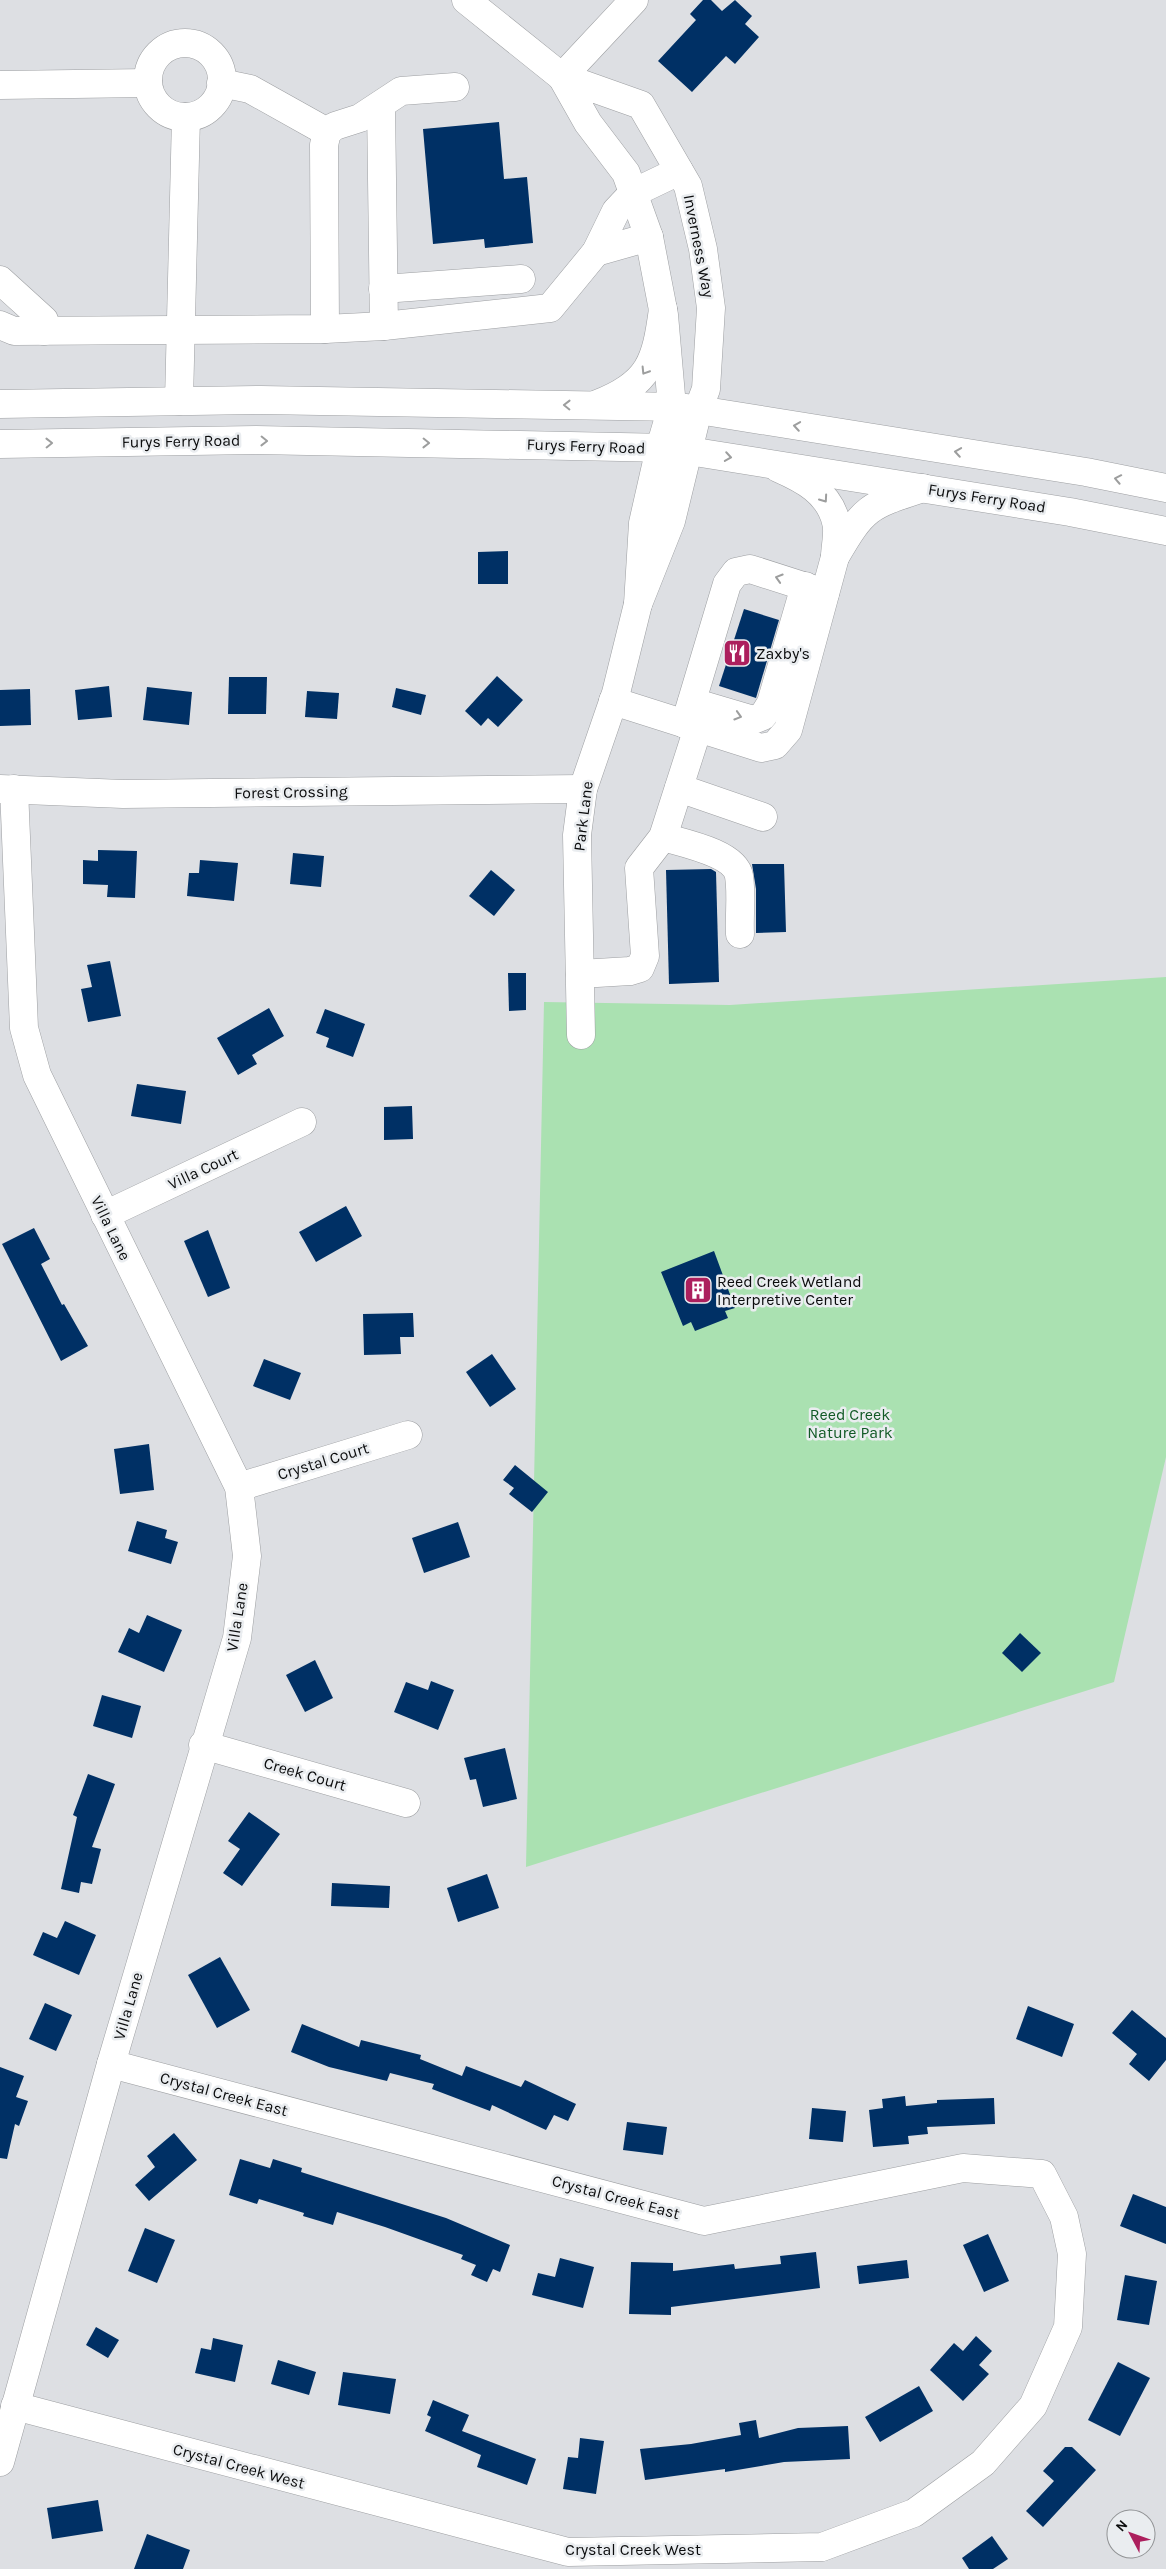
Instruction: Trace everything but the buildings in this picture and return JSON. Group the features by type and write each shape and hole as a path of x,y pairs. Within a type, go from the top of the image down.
{"street":[{"name":"Inverness Way","path":"466,0 562,77 641,105 688,186 703,249 711,308 706,389 685,408 660,448"},
{"path":"562,77 634,0"},
{"path":"180,43 192,43 204,48 212,55 219,65 221,84 216,100 208,109 198,115 186,117 174,116 162,110 154,101 148,83 151,64 158,54 168,47 180,43"},
{"name":"Inverness Way","path":"562,77 588,123 626,173 649,237 685,408 688,451"},
{"path":"0,85 148,83"},
{"path":"221,84 250,89 326,132"},
{"path":"324,329 324,145 326,132 335,126 360,118 401,91 455,87"},
{"path":"381,104 384,326"},
{"path":"179,401 186,117"},
{"path":"0,325 14,331 324,329 384,326 550,308 596,252 616,212 633,193 679,171"},
{"path":"596,252 649,237"},
{"path":"383,289 521,279"},
{"path":"0,280 44,320 44,331"},
{"path":"595,405 619,396 644,376 658,347 663,309"},
{"path":"0,404 179,401 595,405 685,408 1086,472 1166,488"},
{"name":"Furys Ferry Road","path":"0,444 256,440 660,448 923,488 1166,530"},
{"name":"Park Lane","path":"638,604 643,523 660,448"},
{"name":"Park Lane","path":"582,1035 577,835 583,789 613,701 638,604 671,521 688,451"},
{"path":"770,464 810,482 825,498 837,522 835,557"},
{"path":"613,701 692,718 761,748 775,745 788,730 815,589 853,526 864,513 881,502 923,488"},
{"path":"580,974 630,971 640,968 645,956 639,868 663,836 679,788 692,718 727,584 736,572 750,569 815,589"},
{"path":"679,788 763,817"},
{"name":"Forest Crossing","path":"7,789 123,794 583,789"},
{"name":"Villa Lane","path":"0,2462 111,2064 203,1746 237,1638 246,1556 239,1487 37,1075 24,1028 7,789"},
{"path":"663,836 726,858 735,866 739,875 740,934"},
{"name":"Villa Court","path":"105,1215 302,1122"},
{"name":"Crystal Court","path":"239,1487 408,1435"},
{"name":"Creek Court","path":"203,1746 406,1803"},
{"name":"Crystal Creek East","path":"111,2064 704,2221 963,2168 1042,2174 1064,2217 1072,2254"},
{"name":"Crystal Creek West","path":"15,2406 568,2552 822,2547 914,2513 983,2463 1033,2406 1068,2327 1072,2254"}],"green space":[{"name":"Reed Creek Nature Park","path":"1166,977 1166,1457 1114,1682 526,1867 544,1002 730,1005"}],"place":[{"name":"Zaxby's","path":"737,653"},
{"name":"Reed Creek Wetland Interpretive Center","path":"698,1290"}]}
